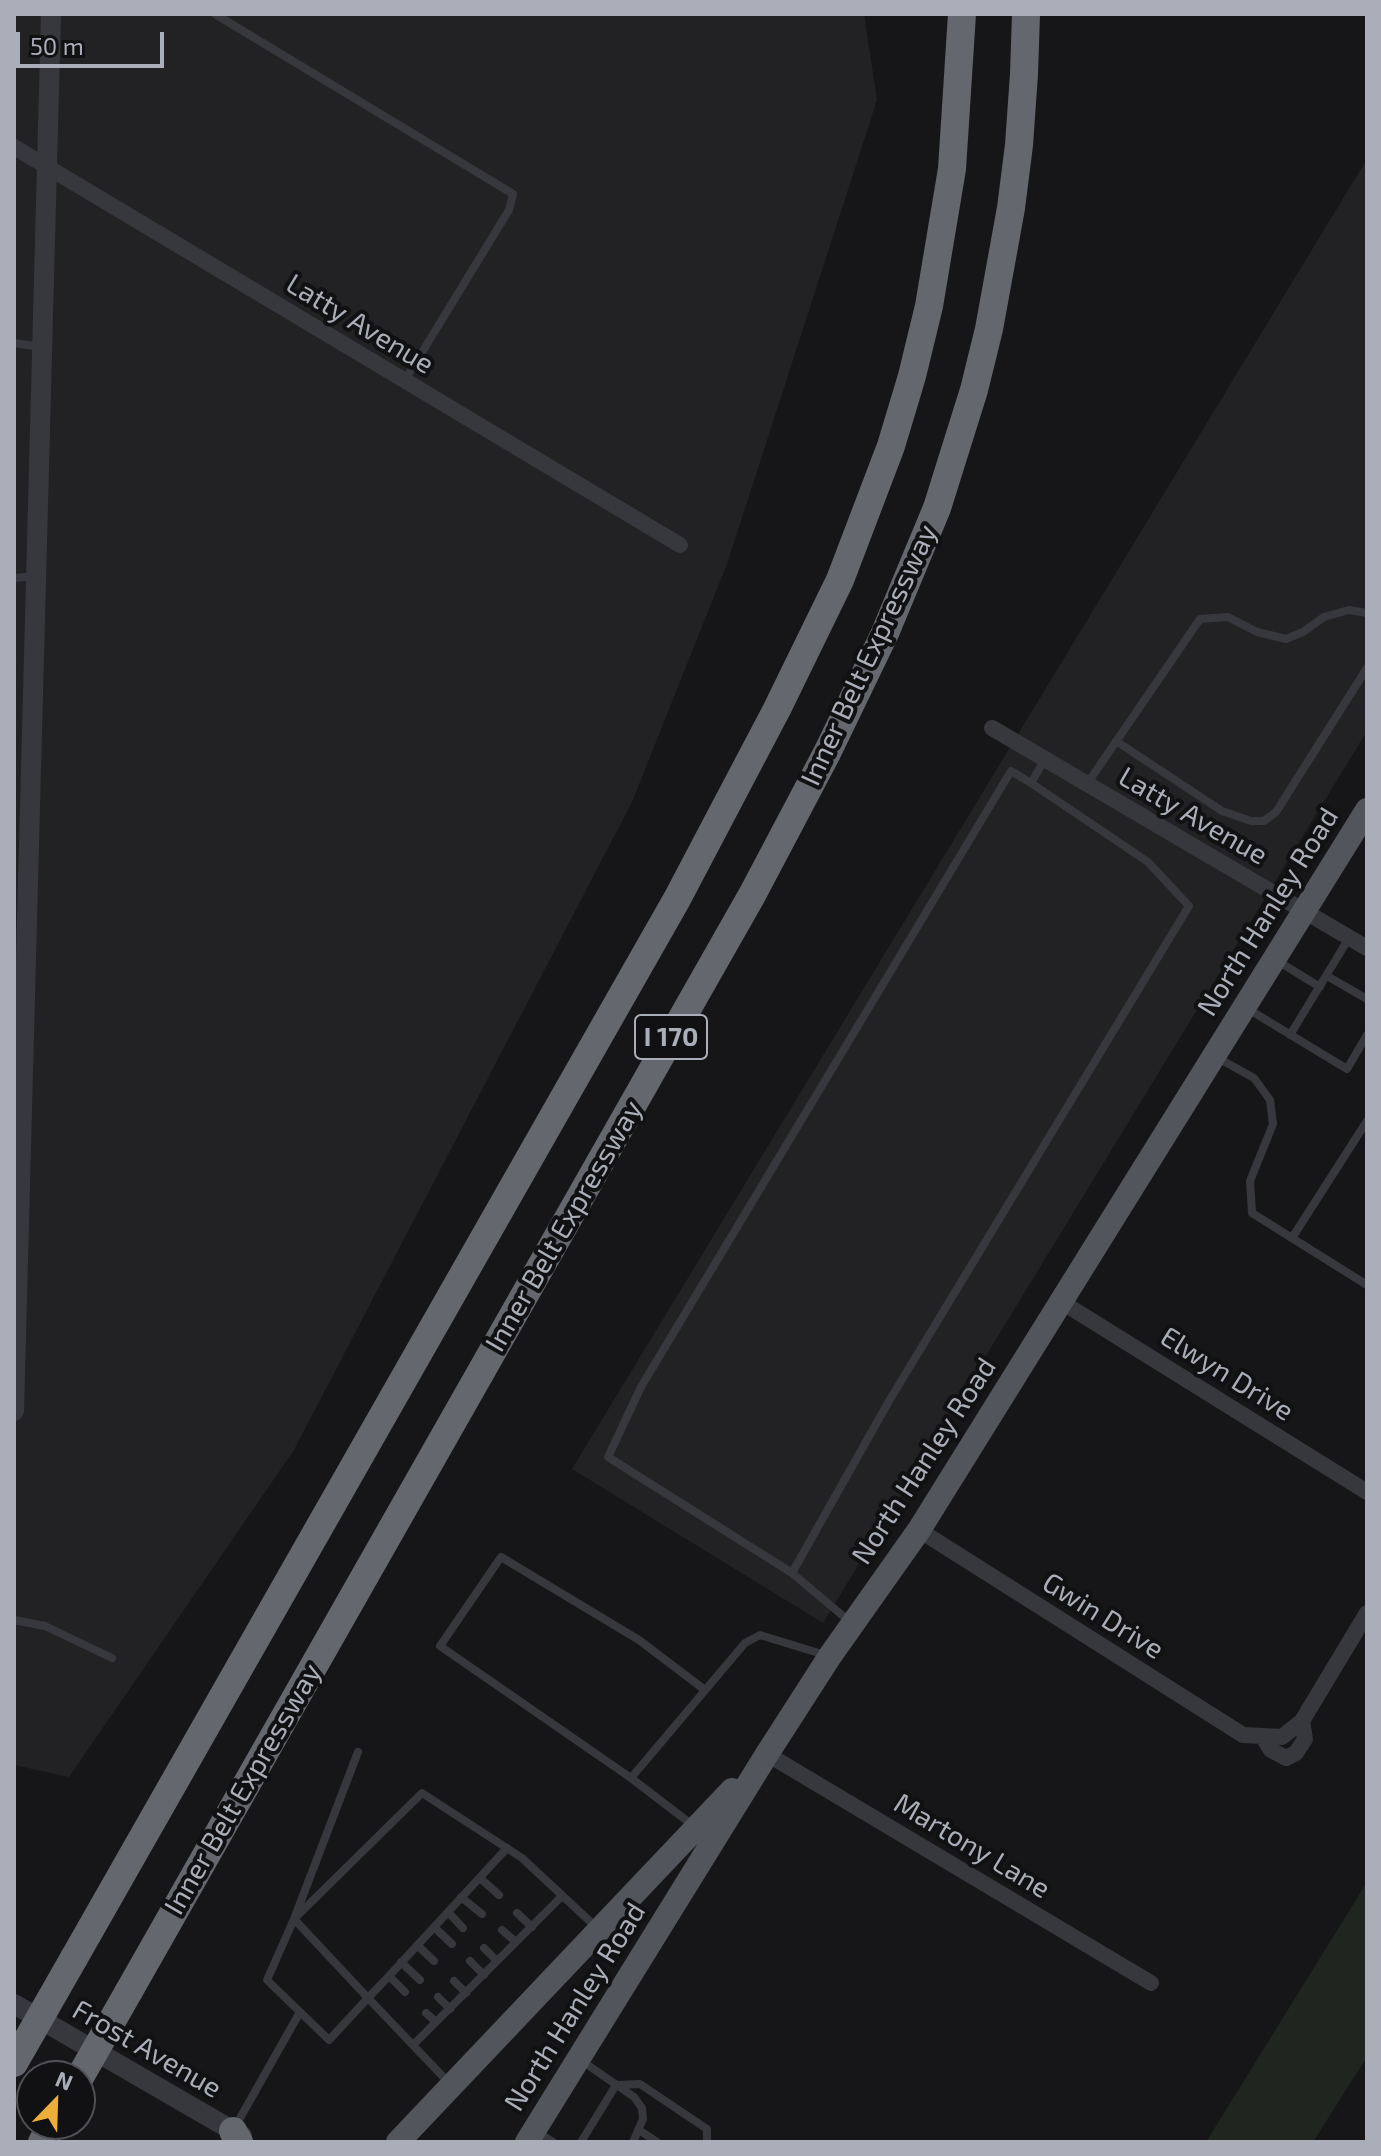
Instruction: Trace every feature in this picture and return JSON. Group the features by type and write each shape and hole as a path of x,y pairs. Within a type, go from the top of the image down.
{"highway":[{"name":"Inner Belt Expressway","path":"14,2063 677,899 777,709 840,580 891,446 929,306 952,169 962,14"},
{"name":"Inner Belt Expressway","path":"90,2060 745,907 827,753 885,633 937,508 966,418 989,329 1009,223 1019,145 1026,14"}],"main road":[{"name":"North Hanley Road","path":"538,2138 579,2058 705,1833 767,1754 830,1656 919,1530 1367,810"},
{"path":"405,2135 599,1930 705,1833"}],"street":[{"path":"14,1411 19,1040 37,576 51,14"},
{"name":"Latty Avenue","path":"14,147 680,545"},
{"name":"Latty Avenue","path":"992,728 1367,948"},
{"name":"Elwyn Drive","path":"1060,1301 1367,1492"},
{"name":"Gwin Drive","path":"919,1530 1243,1735 1282,1737 1302,1721 1305,1739 1296,1753 1286,1758 1271,1750 1263,1737"},
{"path":"1302,1721 1367,1613"},
{"name":"Martony Lane","path":"767,1754 1151,1983"},
{"name":"Frost Avenue","path":"14,2004 241,2138"},
{"path":"380,2142 405,2135"}],"lane":[{"path":"215,14 513,194 509,210 405,381"},
{"path":"14,343 42,348"},
{"path":"14,578 37,576"},
{"path":"1087,784 1200,619 1228,617 1257,632 1286,639 1303,632 1324,617 1349,610 1367,613"},
{"path":"1116,741 1222,811 1251,821 1264,821 1276,812 1367,668"},
{"path":"1031,783 1045,759"},
{"path":"792,1573 889,1401 1189,906 1148,862 1011,771 641,1387 608,1457 792,1573 852,1624"},
{"path":"1290,1035 1349,938"},
{"path":"1274,959 1320,987"},
{"path":"1327,976 1367,999"},
{"path":"1244,1007 1347,1069 1367,1035"},
{"path":"1214,1055 1254,1078 1270,1100 1273,1124 1250,1181 1252,1213 1367,1285"},
{"path":"1292,1238 1367,1121"},
{"path":"705,1690 639,1640 501,1557 440,1646 705,1833"},
{"path":"14,1620 45,1626 112,1658"},
{"path":"631,1778 745,1643 760,1635 830,1656"},
{"path":"358,1752 294,1919 267,1980 329,2040 507,1848"},
{"path":"294,1919 422,1793 522,1858 599,1930"},
{"path":"480,1878 499,1895"},
{"path":"413,2045 562,1896"},
{"path":"461,1897 482,1914"},
{"path":"448,1912 463,1928"},
{"path":"517,1913 532,1927"},
{"path":"294,1919 452,2086"},
{"path":"434,1927 452,1944"},
{"path":"502,1930 516,1942"},
{"path":"417,1945 434,1961"},
{"path":"484,1948 497,1961"},
{"path":"470,1961 484,1975"},
{"path":"401,1962 420,1980"},
{"path":"389,1976 405,1992"},
{"path":"454,1981 466,1993"},
{"path":"438,1997 450,2009"},
{"path":"241,2138 300,2012"},
{"path":"426,2013 436,2022"},
{"path":"579,2058 634,2097 642,2108 643,2119 639,2130 628,2141"},
{"path":"616,2085 640,2084 707,2129 707,2142"},
{"path":"581,2142 598,2121 616,2085"},
{"path":"639,2130 657,2142"}],"shaded area":[{"path":"14,14 864,14 877,100 727,564 632,802 294,1450 69,1777 14,1765"},
{"path":"1367,159 1367,731 823,1623 572,1469"},
{"path":"1367,1882 1367,2057 1313,2142 1206,2142"}]}
